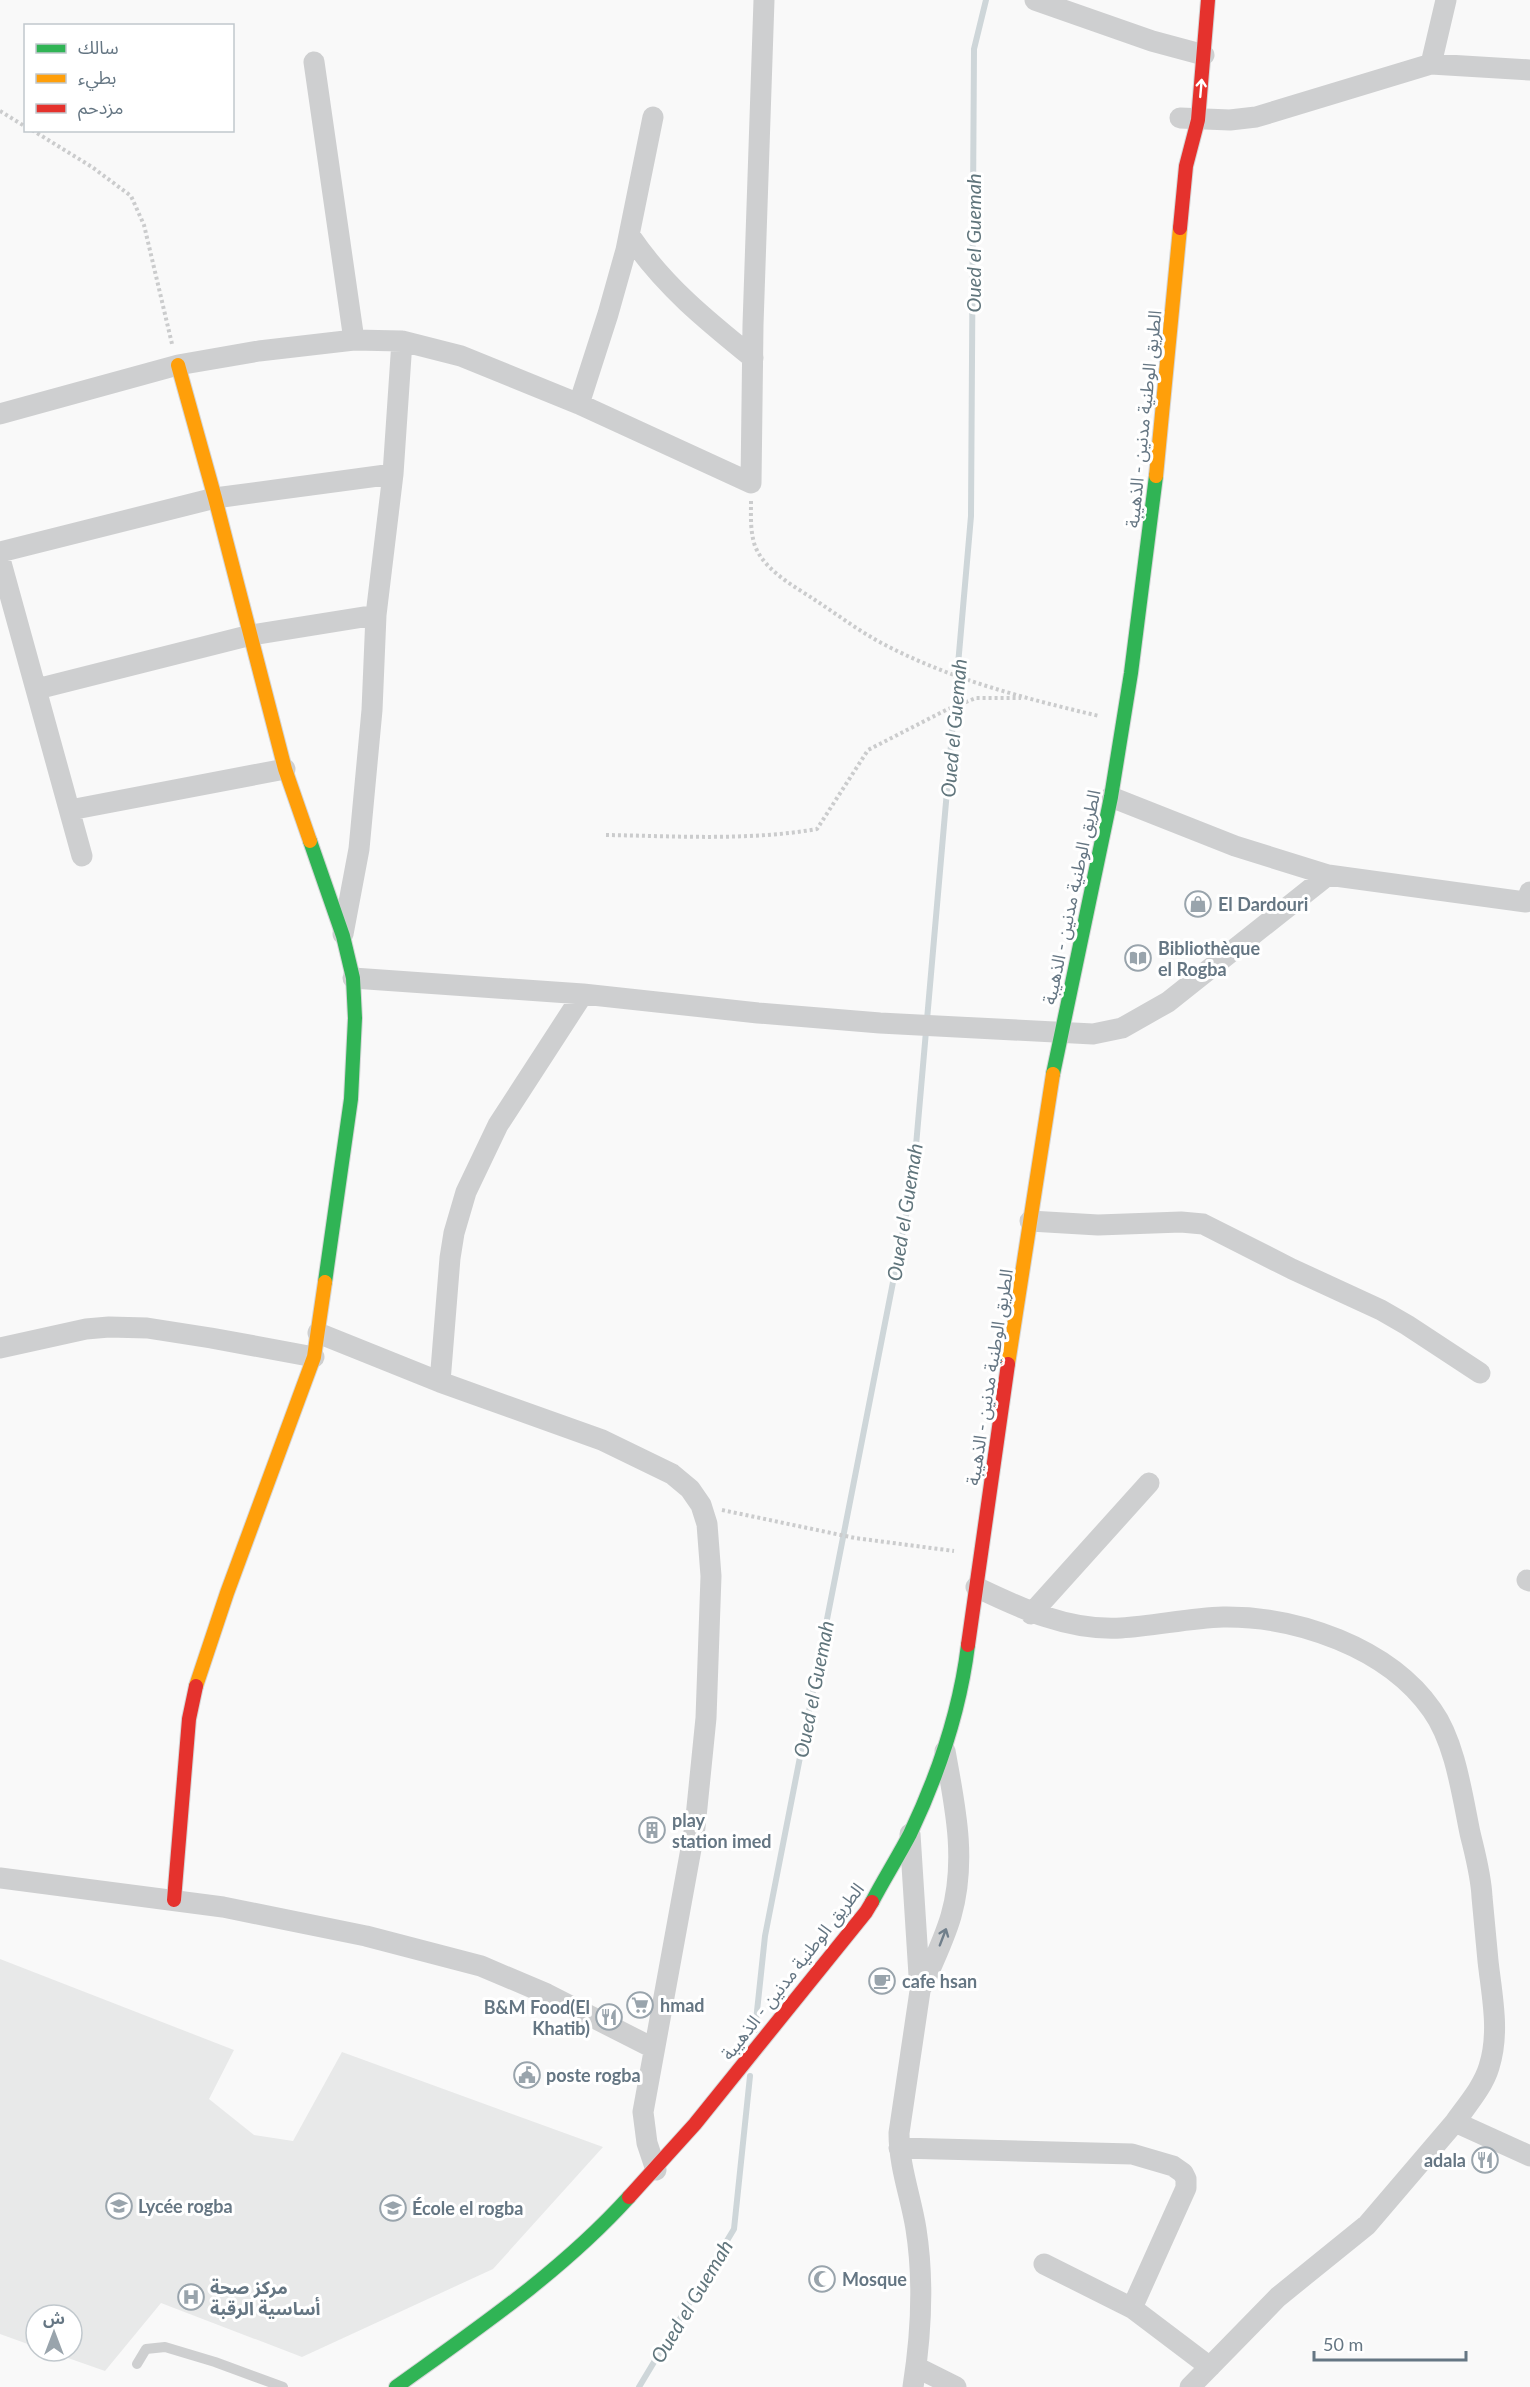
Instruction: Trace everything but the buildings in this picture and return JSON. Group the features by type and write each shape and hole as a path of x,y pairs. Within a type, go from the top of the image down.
{"main road":[{"name":"الطريق الوطنية مدنين - الذهيبة","path":"396,2387 512,2304 573,2254 656,2170 866,1912 910,1833 944,1749 963,1672 1030,1221 1061,1034 1112,797 1152,507 1186,166 1190,51 1208,0"},
{"path":"174,1900 189,1719 197,1684 227,1593 314,1357 351,1099 355,1018 353,978 343,936 285,769 178,365"}],"street":[{"path":"0,414 178,365 259,351 354,340 402,341 461,356 579,404 751,483 764,0"},
{"path":"1035,0 1190,51"},
{"path":"1431,64 1446,0"},
{"path":"314,62 354,340"},
{"path":"1186,115 1230,120 1256,117 1431,64 1530,70"},
{"path":"579,404 630,236 653,117"},
{"path":"630,236 666,284 753,358"},
{"path":"343,936 352,893 362,814 372,710 376,615 393,474 402,341"},
{"path":"0,552 215,498 393,474"},
{"path":"0,559 82,856"},
{"path":"37,689 251,635 376,615"},
{"path":"70,810 285,769"},
{"path":"1112,797 1235,846 1328,875 1529,901"},
{"path":"353,978 583,994 802,1016 1061,1034 1107,1032 1122,1028 1168,1002 1328,875"},
{"path":"440,1382 450,1258 454,1233 466,1192 498,1125 583,994"},
{"path":"1030,1221 1098,1226 1180,1222 1203,1224 1292,1269 1381,1310 1407,1324 1480,1372"},
{"path":"0,1348 86,1329 147,1328 314,1357"},
{"path":"318,1333 440,1382 602,1440 672,1474 690,1489 701,1505 707,1524 711,1576 706,1718 695,1827 643,2112 644,2130 656,2170"},
{"path":"1031,1614 1149,1483"},
{"path":"976,1587 1031,1614 1076,1626 1119,1628 1221,1617 1302,1627 1339,1640 1381,1663 1420,1695 1433,1711 1444,1735 1460,1785 1482,1886 1495,2024 1489,2069 1479,2089 1455,2122 1366,2225 1278,2297 1190,2387"},
{"path":"920,1991 951,1916 958,1878 960,1843 944,1749"},
{"path":"910,1833 920,1991 899,2133 899,2148 917,2239 920,2281 915,2377 956,2387"},
{"path":"0,1878 174,1900 355,1934 481,1966 547,1994 653,2048"},
{"path":"1455,2122 1530,2156"},
{"path":"899,2148 1132,2154 1173,2166 1183,2173 1186,2188 1132,2308"},
{"path":"1044,2264 1132,2308 1210,2367"}],"lane":[{"path":"137,2364 146,2349 165,2347 215,2362 283,2387"}],"path":[{"path":"0,111 24,126"},
{"path":"35,132 92,167 131,196 144,225 178,365"},
{"path":"751,483 750,525 756,547 764,561 785,580 876,640 945,672 1024,698 1123,721"},
{"path":"606,836 730,836 788,834 817,829 868,750 937,714 976,698 1024,698"},
{"path":"701,1505 866,1539 948,1551 980,1550"}],"shaded area":[{"path":"0,1959 234,2050 209,2099 254,2135 293,2141 342,2052 603,2147 493,2269 302,2357 161,2303 105,2371 82,2363 84,2303 24,2303 24,2343 0,2334"}],"waterway":[{"name":"Oued el Guemah","path":"755,2030 765,1936 913,1180 971,516 974,49 986,0"},
{"name":"Oued el Guemah","path":"639,2387 734,2229 750,2076"}],"traffic: fast":[{"path":"1053,1074 1111,797 1131,673 1156,476"},
{"path":"310,841 343,936 353,978 355,1018 351,1099 325,1282"},
{"path":"872,1902 910,1834 939,1765 960,1694 968,1645"},
{"path":"396,2387 547,2275 629,2197"}],"traffic: slow":[{"path":"1156,476 1180,228"},
{"path":"178,365 285,769 310,841"},
{"path":"1008,1364 1053,1074"},
{"path":"196,1686 227,1593 314,1357 325,1282"}],"traffic: jam":[{"path":"1180,228 1186,166 1198,120 1208,0"},
{"path":"968,1645 1008,1364"},
{"path":"174,1900 189,1719 196,1686"},
{"path":"629,2197 695,2124 872,1902"}],"place":[{"name":"El Dardouri","path":"1198,904"},
{"name":"Bibliothèque el Rogba","path":"1138,958"},
{"name":"play station imed","path":"652,1830"},
{"name":"cafe hsan","path":"882,1981"},
{"name":"hmad","path":"640,2005"},
{"name":"B&M Food(El Khatib)","path":"609,2017"},
{"name":"poste rogba","path":"527,2075"},
{"name":"adala","path":"1485,2160"},
{"name":"Lycée rogba","path":"119,2206"},
{"name":"École el rogba","path":"393,2208"},
{"name":"Mosque","path":"822,2279"},
{"name":"مركز صحة أساسية الرقبة","path":"191,2297"}]}
